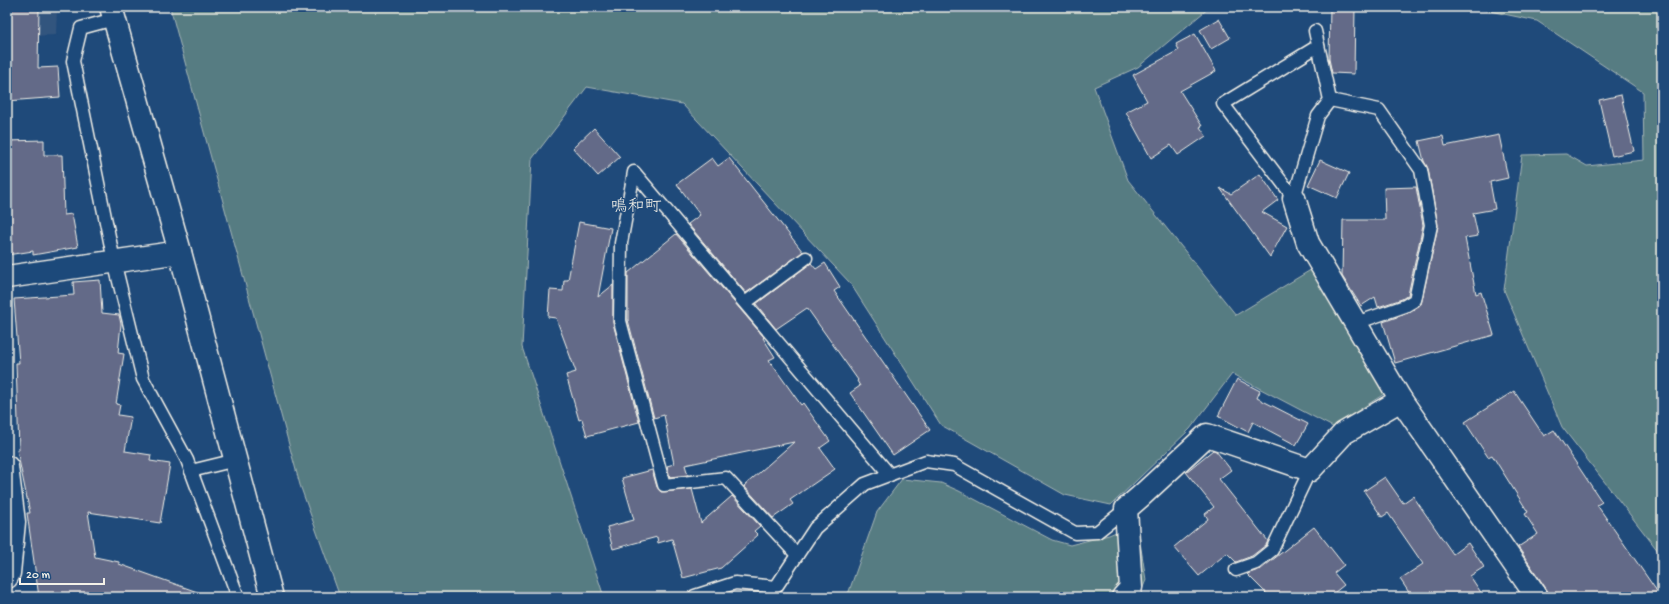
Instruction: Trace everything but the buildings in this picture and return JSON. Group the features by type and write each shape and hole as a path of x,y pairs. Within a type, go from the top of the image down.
{"street":[{"path":"112,13 180,252 272,597"},
{"path":"1294,198 1308,243 1400,400 1537,597"},
{"path":"7,277 180,252"},
{"path":"1124,597 1131,588 1126,508 1142,496 1207,435 1310,470 1344,433 1400,400"},
{"path":"7,467 14,522 9,573 7,577"}],"lane":[{"path":"112,13 81,28 73,61 114,261 143,379 187,460 238,597"},
{"path":"1294,198 1318,116 1330,100 1315,31"},
{"path":"1294,198 1223,104 1318,46"},
{"path":"1330,100 1379,110 1421,170 1430,225 1415,300 1405,306 1356,323"},
{"path":"796,555 726,478 664,485 620,321 622,243 634,172 890,475"},
{"path":"745,303 806,258"},
{"path":"191,471 236,460"},
{"path":"695,597 736,583 776,587 815,528 865,484 926,461 954,465 1075,533 1096,532 1126,508"},
{"path":"1236,570 1256,563 1272,550 1310,470"}],"shaded area":[{"path":"7,7 57,7 56,35 7,37"}],"green space":[{"path":"170,7 1210,7 1138,67 1094,87 1128,180 1236,315 1314,268 1384,394 1333,427 1232,374 1190,429 1111,505 1065,495 941,425 850,283 682,104 587,87 532,159 522,347 604,597 340,597 300,485"},
{"path":"1471,7 1662,7 1662,556 1562,427 1504,290 1522,155 1566,154 1587,166 1644,160 1643,92 1537,21"},
{"path":"902,479 941,483 1052,540 1070,545 1109,535 1137,523 1146,580 1139,597 847,597 877,512"}],"district":[{"name":"鳴和町","path":"636,205"}]}
